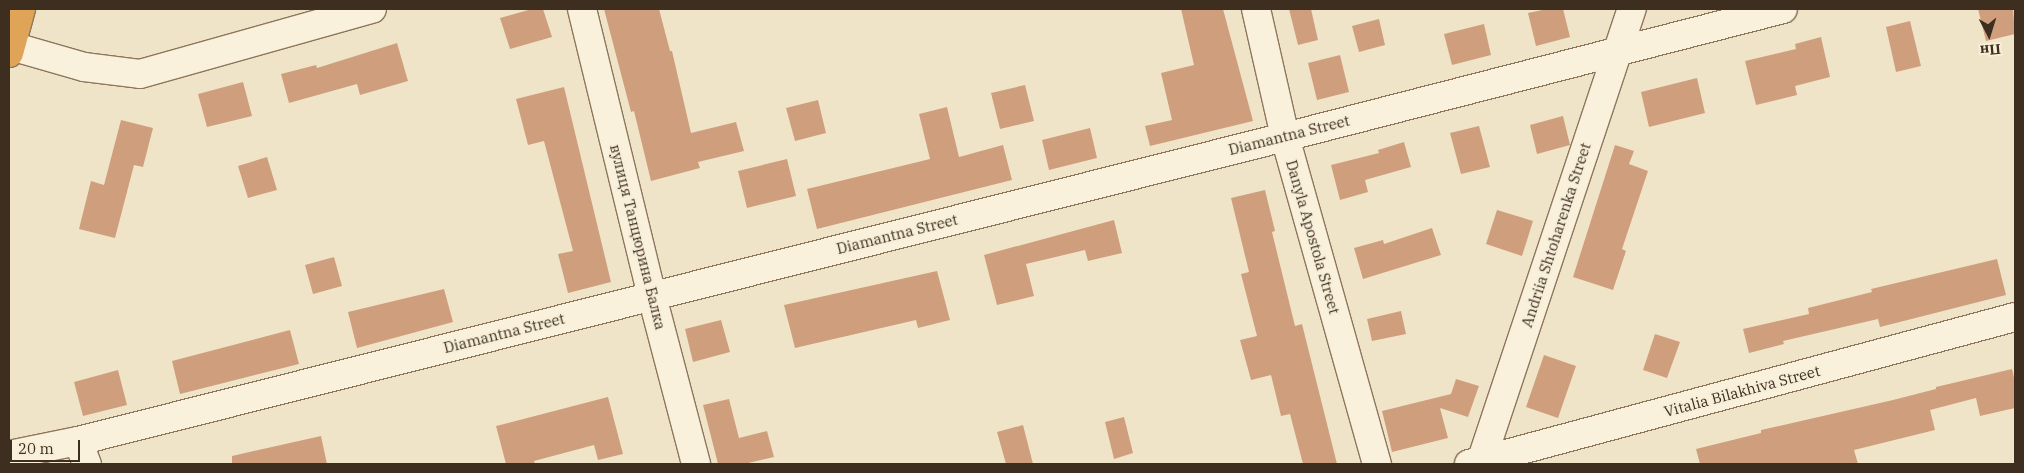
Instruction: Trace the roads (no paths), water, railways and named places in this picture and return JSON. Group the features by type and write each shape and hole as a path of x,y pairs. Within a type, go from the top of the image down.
{"highway":[{"path":"10,50 21,9"}],"street":[{"path":"10,50 84,67 140,74 372,9"},
{"name":"вулиця Танцюрина Балка","path":"582,9 652,296 696,464"},
{"name":"Danyla Apostola Street","path":"1256,9 1285,137 1377,464"},
{"name":"Andriia Shtoharenka Street","path":"1475,463 1632,9"},
{"name":"Diamantna Street","path":"9,454 82,453 652,296 1285,137 1783,9"},
{"name":"Vitalia Bilakhiva Street","path":"1475,463 2015,316"}]}
